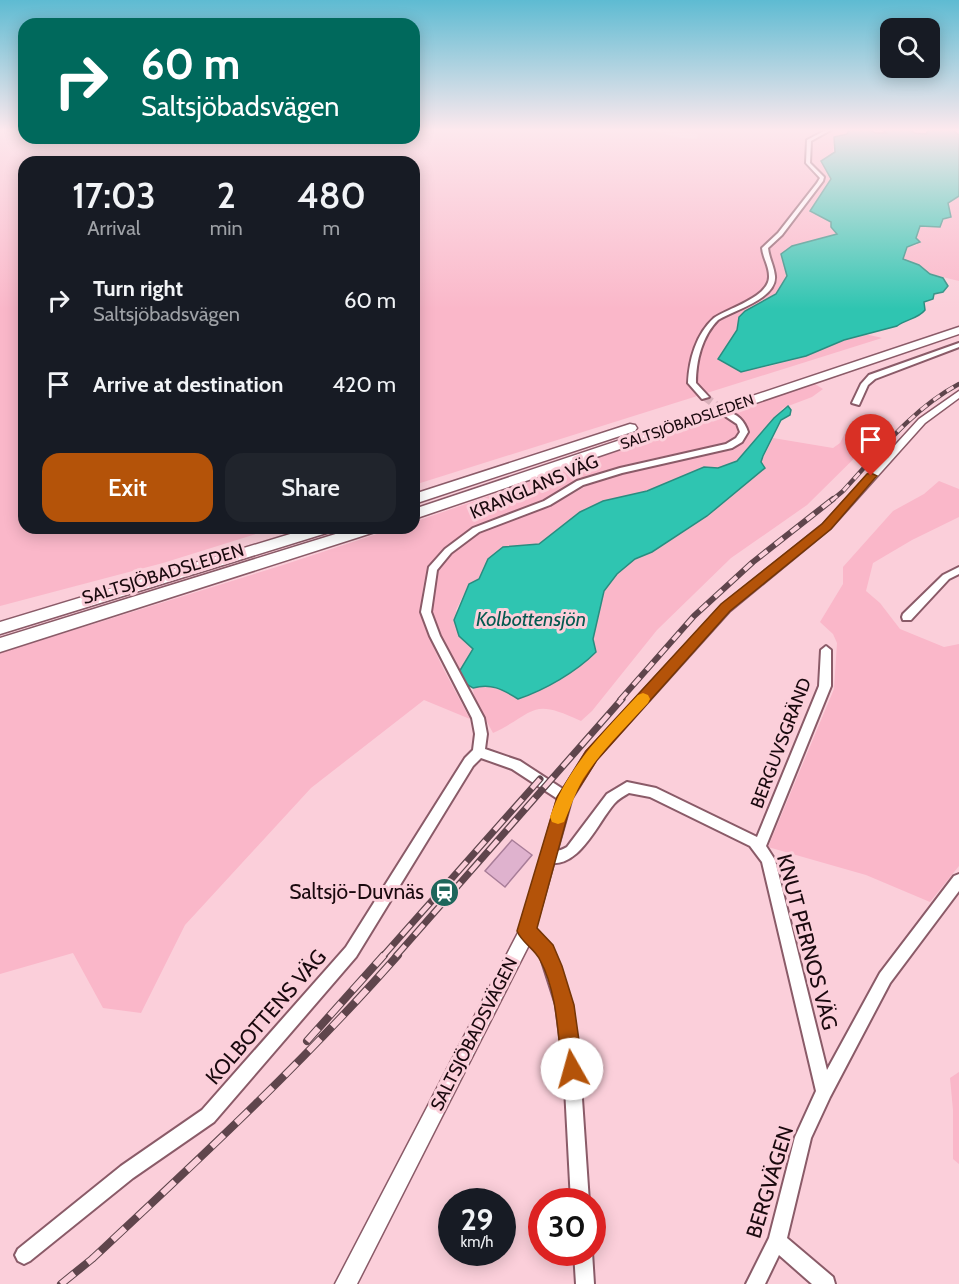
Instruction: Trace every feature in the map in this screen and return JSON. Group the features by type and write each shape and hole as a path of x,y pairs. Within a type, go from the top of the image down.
{"highway":[{"name":"SALTSJÖBADSLEDEN","path":"420,497 959,319"},
{"name":"SALTSJÖBADSLEDEN","path":"420,512 959,330"},
{"name":"SALTSJÖBADSLEDEN","path":"0,628 307,534"},
{"name":"SALTSJÖBADSLEDEN","path":"0,645 353,534"}],"street":[{"path":"705,397 692,383 692,378 700,344 706,330 714,320 760,296 771,285 772,277 765,248 781,234 814,190"},
{"path":"856,403 865,384 872,376 959,345"},
{"name":"SALTSJÖBADSVÄGEN","path":"346,1284 527,931 565,797 591,756 726,608 827,526 922,421 959,394"},
{"name":"KRANGLANS VÄG","path":"479,752 481,734 478,718 435,636 426,612 432,569 448,551 476,530 547,503 580,483 729,446 739,440 744,432 741,423 728,414"},
{"path":"908,617 946,577 959,570"},
{"name":"BERGUVSGRÄND","path":"759,847 825,686 826,650"},
{"path":"479,752 516,765 565,797"},
{"name":"KOLBOTTENS VÄG","path":"24,1255 127,1172 208,1116 351,952 421,836 469,762 479,752"},
{"name":"KNUT PERNOS VÄG","path":"548,857 561,858 572,851 611,798 627,787 652,792 755,842 768,860 824,1090"},
{"name":"BERGVÄGEN","path":"755,1284 777,1241 802,1137 824,1090 885,978 957,886"},
{"path":"527,931 546,951 564,1005 572,1069 579,1188"},
{"path":"777,1241 826,1284"},
{"path":"584,1266 585,1284"}],"shaded area":[{"path":"0,190 18,190 18,534 256,534 163,563 0,606"},
{"path":"420,190 823,190 810,211 831,222 838,234 792,246 786,268 787,276 776,294 745,311 739,317 737,330 718,358 741,372 796,359 847,335 882,338 420,483"},
{"path":"959,196 959,281 930,274 919,265 903,260 907,247 917,245 916,238 920,226 940,227 948,213 948,203"},
{"path":"815,384 823,389 812,397 783,408 737,461 718,468 704,467 647,491 603,501 580,512 539,544 503,547 488,559 479,579 469,584 456,610 468,643 473,649 459,672 438,635 432,614 436,570 451,553 480,532 551,506 588,485 622,473 731,450 744,440 748,431 743,422 731,412"},
{"path":"722,415 736,426 738,431 735,438 725,443 632,463 574,483 548,500 470,531 440,553 429,569 423,588 422,604 425,621 437,655 470,719 424,700 311,788 185,925 141,1013 103,1008 73,953 0,974 0,653 377,534 420,534 420,520"},
{"path":"876,422 891,422 807,505 731,558 657,630 592,711 581,721 552,710 534,710 493,733 474,698 473,688 486,686 497,688 518,699 560,680 579,667 596,652 593,639 603,591 617,574 635,559 652,552 707,516 765,468 761,462 773,438 833,448 840,443 846,431"},
{"path":"939,481 959,489 959,517 912,540 873,563 866,591 880,603 900,629 944,647 959,644 959,866 930,902 866,875 768,847 834,689 837,643 833,634 820,622 843,584 843,567 893,511 924,494"},
{"path":"959,1072 959,1164 953,1159 953,1110 950,1078"}],"water":[{"path":"824,190 959,190 959,196 948,203 951,217 943,219 940,227 920,226 916,238 920,242 907,247 903,259 919,265 930,274 943,278 948,286 943,292 934,294 933,299 924,302 925,310 922,313 897,326 844,340 806,356 741,372 718,359 737,330 739,317 745,311 776,294 787,276 781,254 792,246 837,234 831,227 831,222 810,211"},
{"name":"Kolbottensjön","path":"788,406 791,410 790,415 781,420 763,456 761,462 765,468 707,516 652,552 635,559 617,574 604,591 593,639 596,652 579,667 560,680 518,699 496,688 485,686 473,688 466,684 459,672 473,649 459,636 454,620 469,584 479,579 488,559 503,547 539,544 580,512 603,501 647,491 704,467 718,468 737,461 774,418"}],"building":[{"path":"512,840 532,855 505,887 485,871"}],"tunnel":[{"path":"705,397 728,414"}],"railway":[{"path":"831,501 911,419 942,394 959,384"},
{"path":"620,700 694,616 753,562 833,499"},
{"path":"396,956 622,699"},
{"path":"383,956 540,779"},
{"path":"307,1041 384,955"},
{"path":"61,1284 92,1259 249,1111 398,955"}],"slow traffic":[{"path":"558,817 565,797 578,774 591,756 643,699"}],"place":[{"name":"Saltsjö-Duvnäs","path":"445,892"}],"route":[{"path":"572,1069 564,1005 552,966 546,951 527,931 565,797 591,756 726,608 827,526 871,476"}]}
